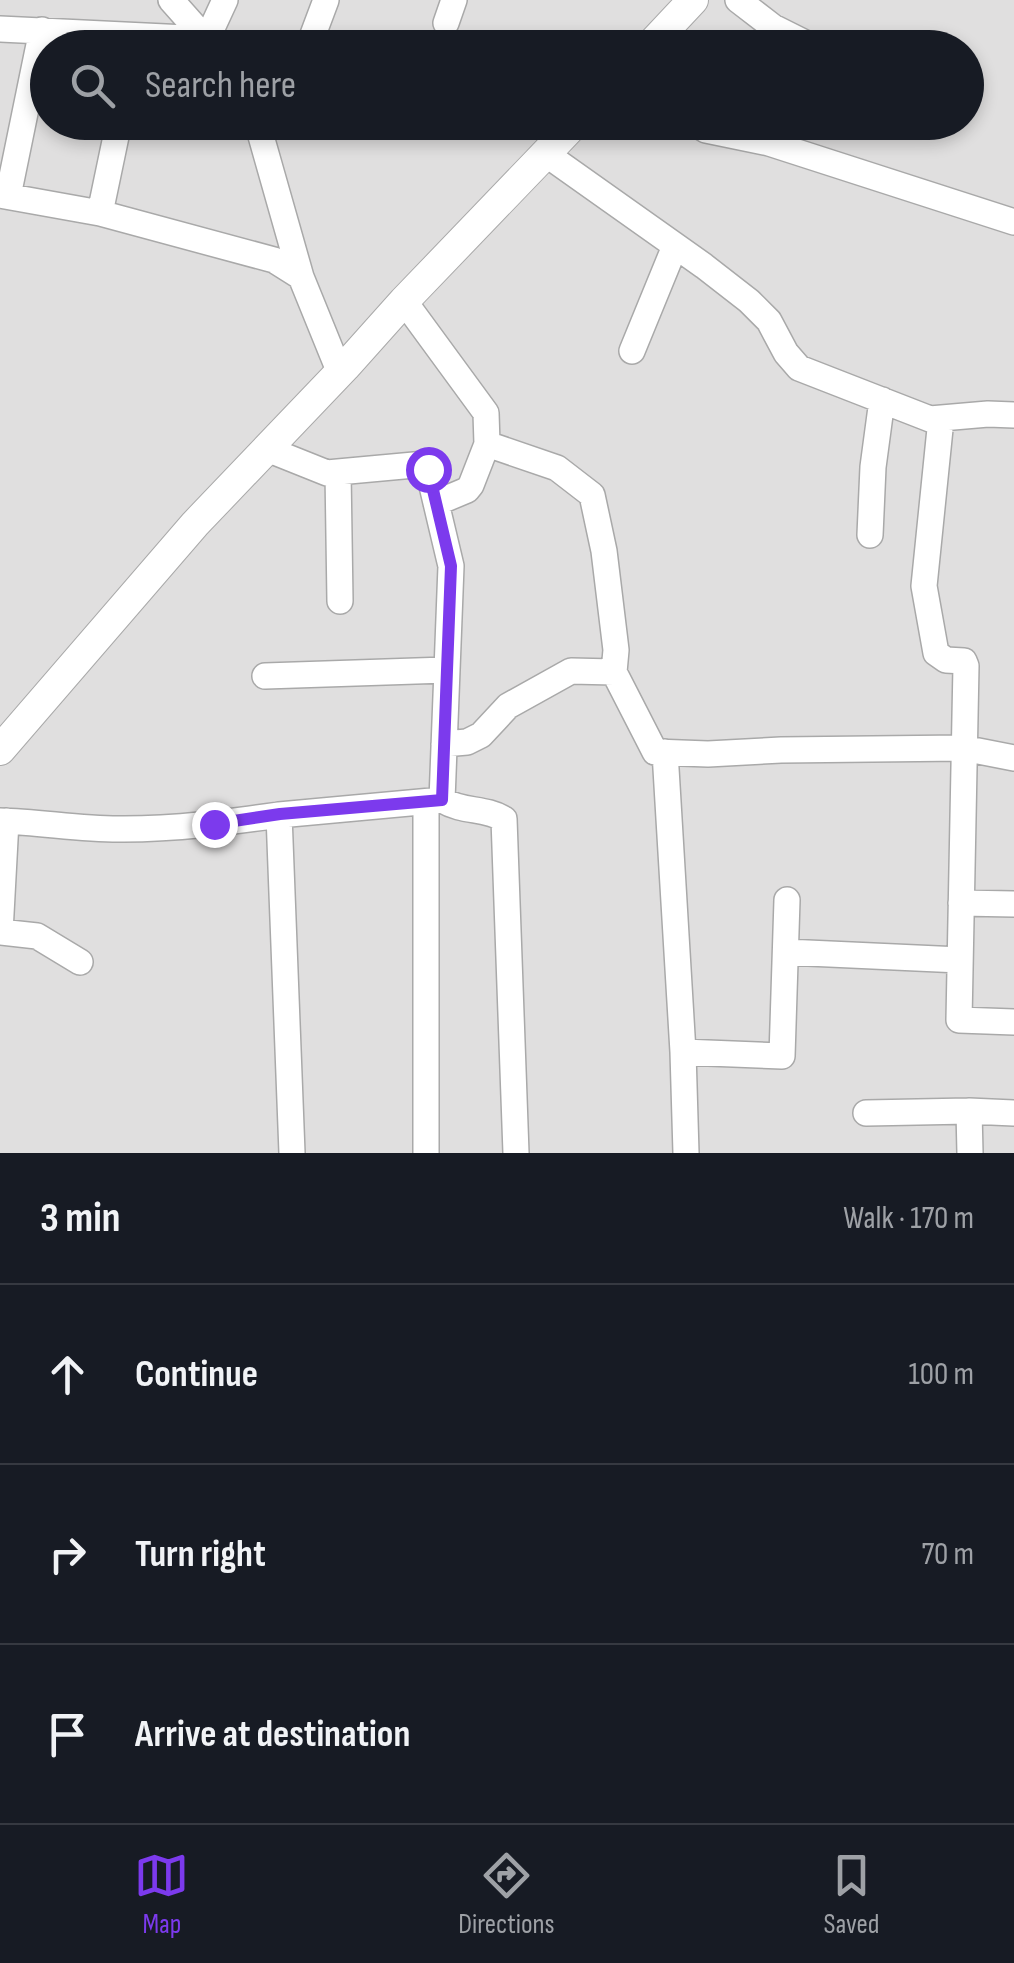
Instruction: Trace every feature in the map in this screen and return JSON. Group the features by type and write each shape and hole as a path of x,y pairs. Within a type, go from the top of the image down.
{"street":[{"path":"172,0 199,30"},
{"path":"215,30 226,0"},
{"path":"315,30 326,0"},
{"path":"665,30 693,0"},
{"path":"738,0 779,30"},
{"path":"0,29 42,30"},
{"path":"30,82 4,195 100,213 274,260 301,277"},
{"path":"100,213 115,140"},
{"path":"263,140 301,277 340,373"},
{"path":"0,750 196,524 559,140"},
{"path":"754,140 1014,222"},
{"path":"546,154 750,301 798,368 930,420 1014,415"},
{"path":"632,351 675,246"},
{"path":"404,301 486,413 487,444 471,485 436,504"},
{"path":"870,535 873,467 882,400"},
{"path":"942,419 924,586 936,653 946,660 964,661 959,1020 1014,1022"},
{"path":"487,444 557,468 592,496 604,551 616,650 614,672 656,752 963,748 1014,758"},
{"path":"267,450 326,473 425,464 451,566 444,744 434,801 426,1153"},
{"path":"338,472 340,601"},
{"path":"264,676 446,670"},
{"path":"444,744 466,742 481,735 508,706 571,671 614,672"},
{"path":"665,752 686,1153"},
{"path":"80,962 37,936 0,932 3,822 121,830 434,801 495,813 504,818 516,1153"},
{"path":"280,814 292,1153"},
{"path":"683,1052 782,1056 787,900"},
{"path":"961,903 1014,904"},
{"path":"786,952 960,960"},
{"path":"969,1111 970,1153"},
{"path":"866,1113 1014,1113"}],"shaded area":[{"path":"0,0 1014,0 1014,1153 0,1153"}],"route":[{"path":"214,824 280,814 442,800 451,566 428,469"}]}
